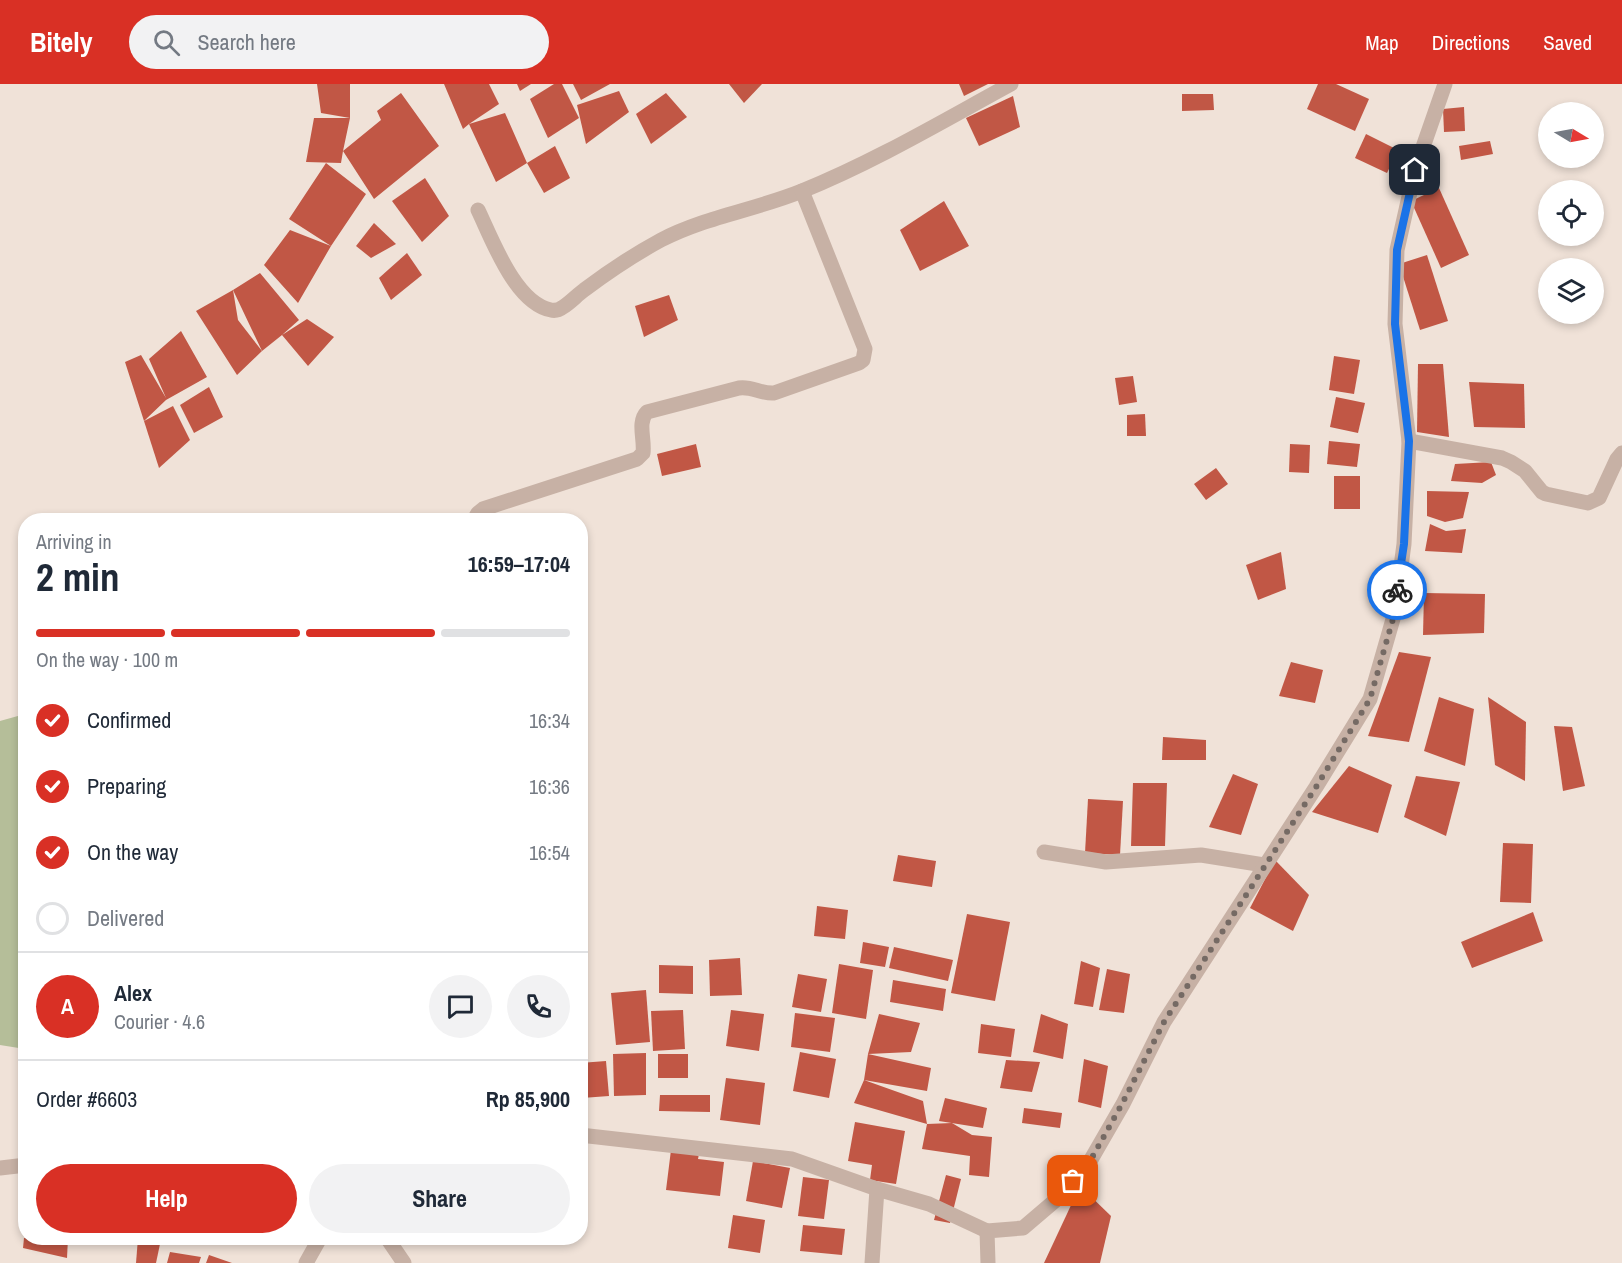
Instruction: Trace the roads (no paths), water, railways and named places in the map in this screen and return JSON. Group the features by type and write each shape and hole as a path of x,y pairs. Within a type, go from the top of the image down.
{"street":[{"path":"478,210 507,269 522,290 534,302 556,310 563,308 586,289 672,234 802,191 868,161 1011,84"},
{"path":"588,1136 792,1159 877,1189 929,1204 987,1231 1023,1228 1057,1199 1089,1163 1164,1022 1370,699 1395,612 1404,544 1409,441 1395,324 1397,250 1415,170 1441,85"},
{"path":"478,513 483,509 637,459 643,453 642,422 647,412 739,388 774,393 863,360 864,349 802,191"},
{"path":"1409,441 1502,458 1525,471 1542,492 1588,503 1599,498 1622,453"},
{"path":"1044,852 1106,862 1201,855 1264,865"},
{"path":"0,1168 18,1166"},
{"path":"872,1263 877,1189"},
{"path":"987,1231 988,1263"},
{"path":"306,1263 316,1245"},
{"path":"392,1245 404,1263"}]}
